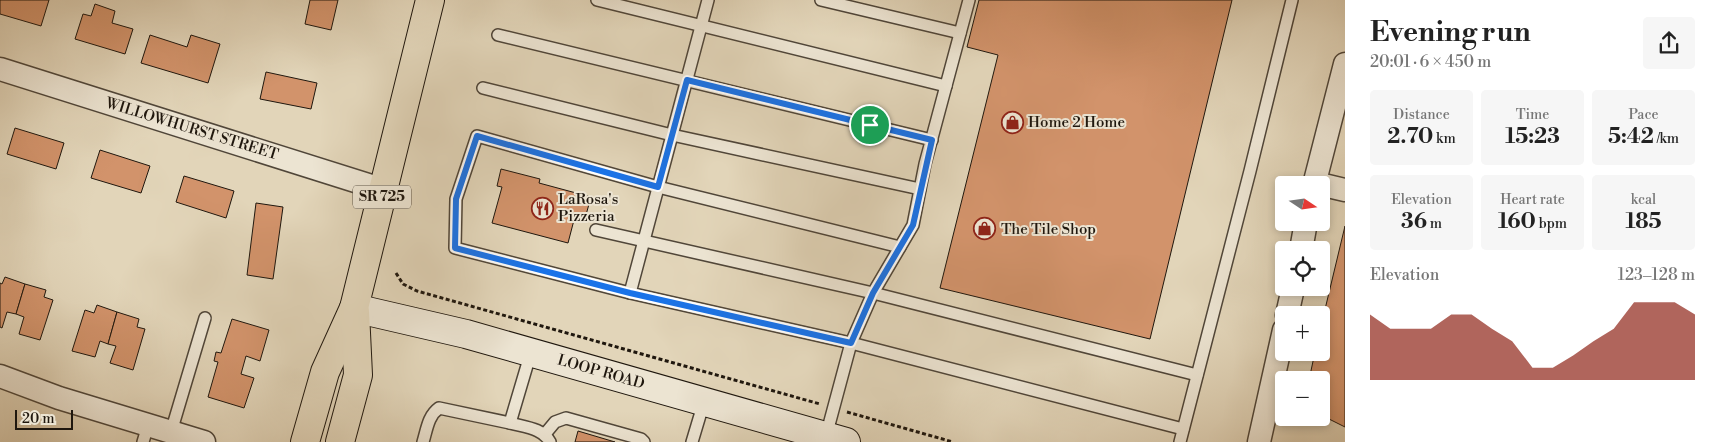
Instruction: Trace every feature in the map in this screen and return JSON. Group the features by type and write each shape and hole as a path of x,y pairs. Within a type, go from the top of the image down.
{"main road":[{"name":"SR 725","path":"305,442 325,372 354,308 430,0"},
{"name":"SR 725","path":"340,442 358,375 354,308"}],"street":[{"path":"1317,176 1345,64"},
{"name":"WILLOWHURST STREET","path":"0,69 384,190"},
{"path":"1330,187 1345,190"},
{"name":"LOOP ROAD","path":"354,308 466,334 836,439"},
{"path":"1259,442 1277,361"},
{"path":"1,378 58,398 145,433 171,432 204,442"}],"lane":[{"path":"597,0 946,86"},
{"path":"630,293 708,0"},
{"path":"821,0 960,33"},
{"path":"836,439 834,408 851,343 873,293 913,225 920,189 968,0"},
{"path":"1180,442 1292,0"},
{"path":"498,35 932,140"},
{"path":"483,88 672,135 920,189"},
{"path":"900,247 658,187 477,136 456,199 455,248 630,293 851,343 1183,429"},
{"path":"596,230 873,293 1197,375"},
{"path":"171,432 205,318"},
{"path":"510,423 531,352"},
{"path":"692,442 704,402"},
{"path":"423,442 429,420 433,412 440,408 510,423 547,438 555,422 566,418 641,439 644,442"}],"path":[{"path":"396,273 403,284 417,291 953,442"}],"building":[{"path":"0,0 49,0 41,26 0,14"},
{"path":"310,0 338,0 331,30 305,24"},
{"path":"979,0 1232,0 1150,339 940,288 998,55 967,47"},
{"path":"95,4 115,11 112,23 133,29 125,54 75,39 83,14 91,16"},
{"path":"150,35 187,47 191,35 220,44 208,83 141,63"},
{"path":"266,72 317,83 311,109 260,99"},
{"path":"15,128 64,143 56,169 7,154"},
{"path":"100,150 150,166 141,193 91,178"},
{"name":"LaRosa's Pizzeria","path":"501,169 540,179 539,183 591,197 584,222 574,220 568,243 492,223 502,187 497,186"},
{"path":"184,176 234,191 226,218 176,202"},
{"path":"256,203 283,207 273,279 247,275"},
{"path":"1345,226 1345,427 1330,420 1330,371 1311,371 1313,361 1330,361 1330,306 1326,306 1328,296 1330,296 1330,288"},
{"path":"5,277 25,284 16,314 7,312 2,328 0,327 0,283 2,284"},
{"path":"25,284 46,290 44,297 53,300 40,340 19,334 24,317 16,314"},
{"path":"97,305 117,312 108,344 100,341 95,357 72,351 85,310 94,313"},
{"path":"117,312 139,319 137,327 145,329 133,370 110,363 116,346 108,344"},
{"path":"232,319 269,330 260,361 246,356 241,374 254,378 244,408 208,397 218,362 214,361 216,352 221,353"},
{"path":"578,431 615,442 575,442"}],"place":[{"name":"Home 2 Home","path":"1012,122"},
{"name":"LaRosa's Pizzeria","path":"542,208"},
{"name":"The Tile Shop","path":"985,229"}],"route":[{"path":"687,80 870,125 932,140 925,164 913,225 873,293 851,343 630,293 455,248 456,199 477,136 658,187 687,80"}]}
